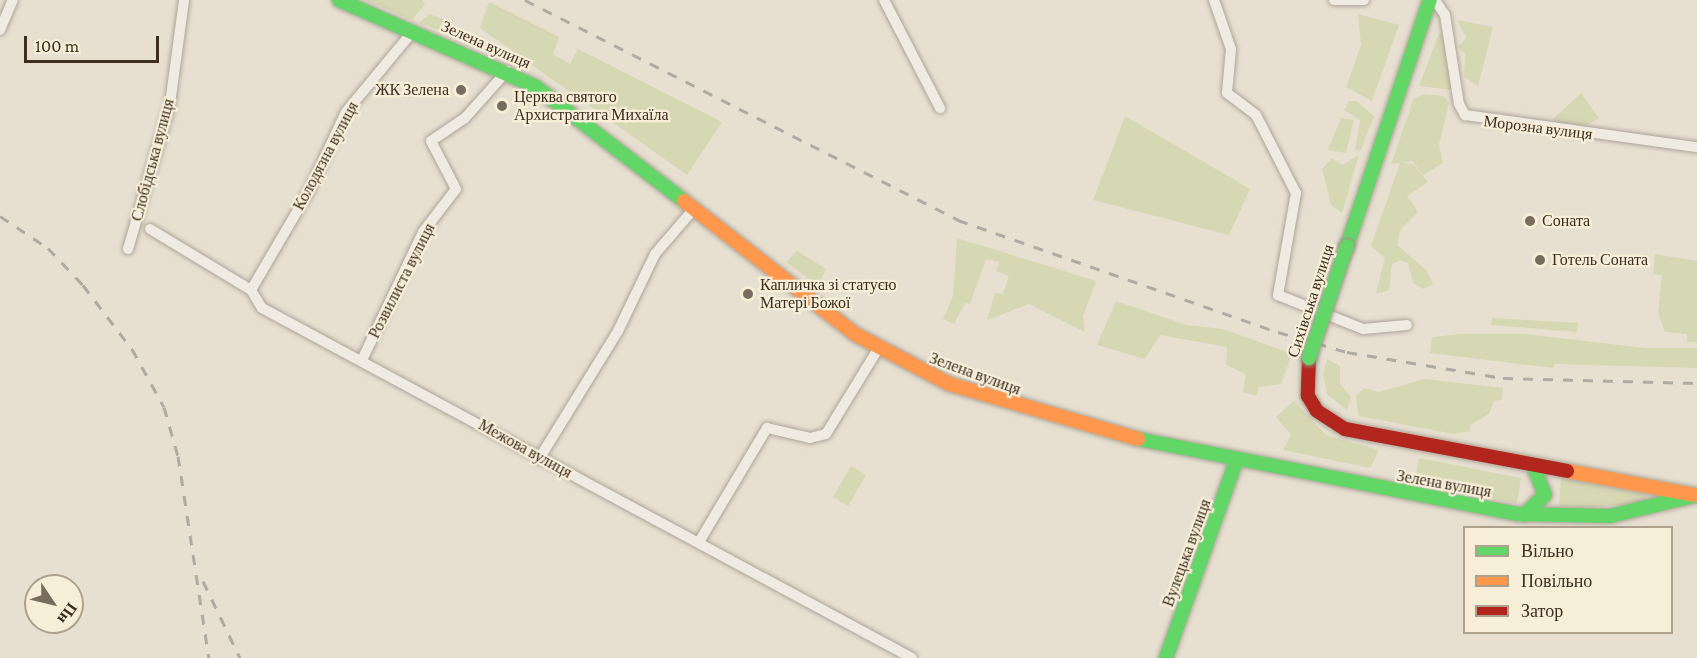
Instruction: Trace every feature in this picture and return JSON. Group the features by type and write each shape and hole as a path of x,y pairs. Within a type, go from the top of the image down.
{"main road":[{"name":"Зелена вулиця","path":"339,0 507,71 577,114 693,210 878,349 943,382 1054,419 1237,459 1524,515 1583,518 1637,514 1697,495"},
{"name":"Сихівська вулиця","path":"1433,0 1309,358 1308,396 1330,422 1534,468 1697,495"},
{"name":"Вулецька вулиця","path":"1166,658 1237,459"},
{"path":"1524,515 1545,495 1534,468"}],"street":[{"path":"0,30 13,0"},
{"name":"Слобідська вулиця","path":"128,249 169,109 184,0"},
{"path":"884,0 939,108"},
{"path":"1214,0 1231,49 1227,93 1256,115 1296,192 1278,295 1287,302 1363,329 1407,325"},
{"path":"1334,0 1364,0"},
{"name":"Морозна вулиця","path":"1433,0 1445,15 1458,104 1465,116 1697,147"},
{"name":"Колодязна вулиця","path":"251,290 308,193 349,107 413,31"},
{"name":"Розвилиста вулиця","path":"362,360 423,232 456,189 431,141 465,118 507,71"},
{"path":"539,459 618,331 655,254 693,210"},
{"name":"Межова вулиця","path":"150,229 251,290 261,308 362,360 539,459 699,542 912,658"},
{"path":"699,542 767,428 810,438 826,434 878,349"}],"green space":[{"path":"365,0 422,0 425,4 412,20"},
{"path":"489,2 559,37 553,54 570,64 578,49 722,122 687,175 480,28"},
{"path":"430,14 451,22 461,37 419,23"},
{"path":"1358,14 1399,25 1372,101 1346,87 1361,45"},
{"path":"1457,20 1493,27 1478,86 1464,77 1465,54 1458,47 1466,38"},
{"path":"1442,30 1453,90 1419,86"},
{"path":"1581,93 1599,118 1581,129 1556,125 1553,119"},
{"path":"1424,94 1444,96 1449,103 1439,145 1443,163 1423,175 1412,161 1401,163 1413,164 1428,182 1407,196 1418,212 1400,230 1397,245 1426,270 1433,284 1423,289 1413,283 1408,263 1400,260 1392,264 1389,290 1376,294 1385,258 1371,246 1400,163 1391,164 1414,98"},
{"path":"1349,101 1356,101 1374,116 1361,150 1355,150 1360,120 1344,110"},
{"path":"1125,116 1250,189 1229,235 1093,200"},
{"path":"1341,118 1354,120 1346,153 1328,150"},
{"path":"1359,155 1342,213 1331,205 1322,169 1332,158 1342,165"},
{"path":"957,238 1096,281 1083,316 1085,332 1029,304 987,320 995,293 1003,294 1009,276 996,271 999,262 986,259 970,304 965,303 954,324 943,319 953,296"},
{"path":"797,251 826,269 819,284 828,293 786,262"},
{"path":"1655,254 1697,261 1697,342 1687,342 1687,334 1665,332 1658,313 1662,275 1653,274"},
{"path":"1116,301 1187,325 1223,329 1292,354 1281,384 1259,387 1256,396 1243,392 1246,374 1226,365 1227,347 1160,335 1145,359 1097,345"},
{"path":"1492,318 1578,323 1577,332 1491,325"},
{"path":"1460,334 1525,334 1645,348 1697,348 1697,368 1555,364 1553,368 1430,353 1432,337"},
{"path":"1327,359 1340,366 1340,384 1351,397 1347,410 1327,394 1323,375"},
{"path":"1424,379 1503,388 1502,400 1494,401 1489,414 1470,425 1470,431 1454,434 1358,416 1356,396 1364,388 1379,392"},
{"path":"1294,401 1326,435 1379,450 1370,468 1283,450 1291,435 1276,417"},
{"path":"1419,458 1521,478 1517,503 1414,484"},
{"path":"851,466 866,475 848,506 833,497"},
{"path":"1561,478 1645,494 1646,503 1564,509 1559,505"}],"railway":[{"path":"525,0 958,220 1278,332 1347,352 1503,378 1697,383"},
{"path":"0,216 48,248 83,285 132,349 164,407 178,456 209,658"},
{"path":"203,581 240,658"}],"traffic: fast":[{"path":"339,0 536,87 684,201"},
{"path":"1347,246 1430,0"},
{"path":"1309,358 1347,246"},
{"path":"1138,439 1517,514 1610,516 1697,495"},
{"path":"1166,658 1237,459"},
{"path":"1524,515 1545,495 1534,468"}],"traffic: slow":[{"path":"684,201 855,334 949,384 1138,439"},
{"path":"1567,471 1694,495"}],"traffic: jam":[{"path":"1309,358 1308,396 1317,411 1345,429 1567,471"}],"place":[{"name":"ЖК Зелена","path":"461,90"},
{"name":"Церква святого Архистратига Михаїла","path":"502,106"},
{"name":"Соната","path":"1530,221"},
{"name":"Готель Соната","path":"1540,260"},
{"name":"Капличка зі статуєю Матері Божої","path":"748,294"}]}
